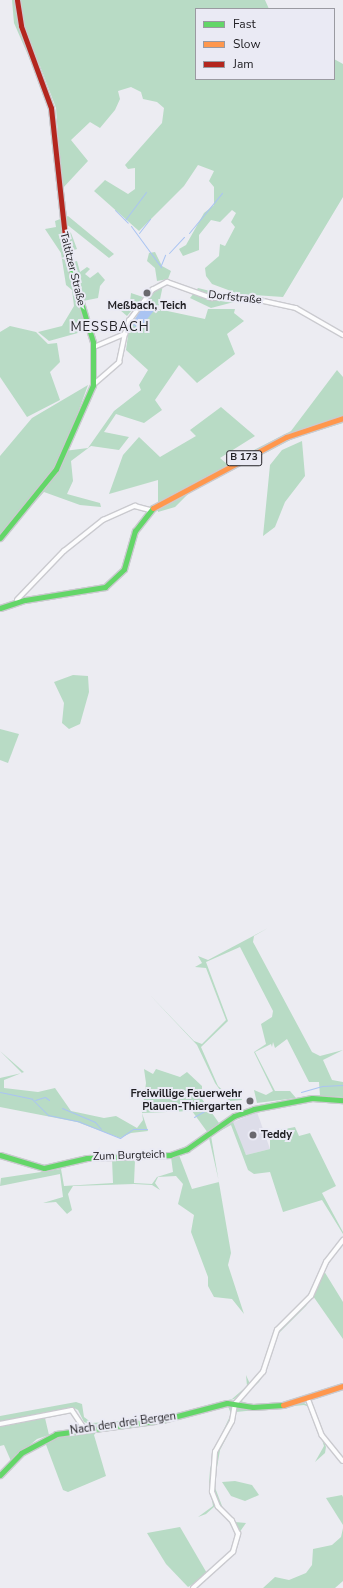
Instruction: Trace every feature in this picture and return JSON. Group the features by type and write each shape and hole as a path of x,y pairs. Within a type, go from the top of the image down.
{"street":[{"name":"Taltitzer Straße","path":"0,538 56,469 93,385 94,348 64,245 50,108 21,26 17,0"},
{"name":"Dorfstraße","path":"93,385 118,362 129,321 152,290 167,282 212,298 250,298 296,308 343,335"},
{"path":"94,348 125,334"},
{"name":"B 173","path":"0,608 16,602 99,589 112,583 124,569 139,522 150,510 286,436 343,418"},
{"path":"16,602 64,551 102,520 135,506 150,510"},
{"name":"Zum Burgteich","path":"0,1156 49,1168 87,1158 170,1155 188,1149 234,1116 254,1109 312,1098 343,1100"},
{"path":"193,1588 233,1552 238,1534 212,1492 215,1452 232,1421 235,1404 263,1372 276,1330 311,1296 326,1262 343,1240"},
{"name":"Nach den drei Bergen","path":"0,1475 37,1441 84,1428 162,1420 235,1404 268,1407 309,1401 343,1386"},
{"path":"309,1401 322,1435 343,1461"},
{"path":"0,1424 72,1410 84,1428"}],"shaded area":[{"name":"Teddy","path":"257,1112 270,1149 246,1155 231,1123"}],"green space":[{"path":"12,0 265,0 269,8 195,8 195,80 335,80 335,60 343,64 343,197 283,297 239,294 212,284 206,276 205,268 219,256 220,244 225,246 235,227 231,222 236,213 232,210 220,222 211,220 199,235 199,250 183,256 179,249 186,245 204,213 214,205 214,187 209,181 214,171 198,165 184,186 139,231 94,191 105,180 128,194 135,189 135,168 128,169 125,165 162,123 164,108 157,102 143,99 141,92 131,87 118,91 120,99 115,110 100,128 90,122 71,140 88,161 62,189 56,108 40,66 34,69 14,23"},
{"path":"68,216 114,254 109,258 65,223 64,228 71,233 77,249 64,253 67,264 77,261 80,272 87,267 90,269 85,274 90,278 98,272 105,280 100,286 98,298 83,301 91,322 85,331 49,341 38,332 62,326 74,306 72,290 66,285 61,253 45,229 56,227 55,221"},
{"path":"155,252 162,266 171,271 168,279 157,281 155,268 147,261 149,253"},
{"path":"163,285 158,309 205,319 208,309 235,309 234,313 244,321 227,334 235,354 197,383 179,365 155,400 162,410 144,423 116,414 104,432 129,437 119,450 91,446 71,461 73,481 67,494 100,503 101,507 80,505 44,492 0,541 0,456 32,418 88,385 64,451 88,448 114,411 141,390 139,385 148,370 126,350 129,328 156,288"},
{"path":"198,288 234,297 234,302 211,308 190,298"},
{"path":"131,293 143,297 127,316 120,310 130,302"},
{"path":"10,326 36,332 48,344 57,343 60,362 50,372 60,400 27,417 0,377 0,332"},
{"path":"337,370 343,377 343,423 294,438 189,493 175,507 158,512 158,480 109,494 123,455 139,437 160,457 196,436 190,430 221,407 255,436 220,458 227,464 291,431"},
{"path":"302,441 305,476 285,502 275,527 263,536 270,465 282,450"},
{"path":"73,675 88,676 89,692 80,724 69,729 62,723 64,703 54,682"},
{"path":"0,729 19,734 8,763 0,760"},
{"path":"268,928 254,936 253,942 312,1052 320,1056 343,1050 323,1060 332,1080 343,1082 343,1097 320,1096 319,1082 309,1082 287,1039 275,1048 273,1042 272,1047 271,1044 255,1052 275,1091 290,1091 296,1098 257,1103 254,1090 266,1095 273,1091 254,1052 266,1044 261,1024 272,1017 273,1011 240,947 206,962 228,1021 201,1047 218,1086 227,1094 239,1093 242,1100 230,1101 225,1097 215,1083 197,1045 148,993 194,1041 202,1044 226,1020 206,968 195,967 202,963 198,956 208,960"},
{"path":"0,1051 24,1072 22,1073"},
{"path":"144,1069 153,1074 156,1069 180,1077 187,1072 202,1086 202,1099 219,1123 208,1133 192,1111 142,1113 146,1083"},
{"path":"21,1073 4,1080 4,1088 38,1092 55,1088 71,1111 104,1118 116,1116 137,1128 143,1120 142,1113 148,1131 131,1133 120,1138 77,1122 0,1107 0,1078"},
{"path":"233,1122 246,1155 270,1149 270,1132 295,1127 299,1136 310,1133 336,1186 322,1193 343,1234 322,1200 283,1212 270,1172 254,1174 248,1170 231,1125 217,1133"},
{"path":"211,1137 218,1180 209,1138"},
{"path":"179,1155 192,1189 219,1182 231,1253 228,1265 244,1314 232,1299 214,1297 208,1286 208,1277 191,1232 194,1215 178,1204 183,1184 176,1176 158,1177 155,1183 160,1190 152,1185 134,1184 73,1186 68,1194 72,1210 67,1214 56,1202 43,1203 63,1197 60,1174 0,1186 1,1178 61,1169 64,1186 113,1183 112,1159 135,1160 134,1183 152,1184 157,1177 173,1172 171,1157"},
{"path":"343,1241 324,1271 343,1302 343,1339 313,1296 306,1306 279,1333 272,1348 266,1370 273,1343 280,1328 309,1301 328,1261"},
{"path":"266,1370 259,1382 243,1396 241,1401 251,1405 268,1405 249,1406 241,1404 240,1398"},
{"path":"246,1375 250,1384 248,1388 234,1399 164,1418 92,1425 84,1422 78,1410 72,1407 0,1422 0,1416 76,1402 82,1404 84,1417 92,1423 159,1418 232,1399 247,1386"},
{"path":"343,1386 289,1403 274,1404"},
{"path":"304,1403 313,1408 326,1447 325,1453 315,1462 324,1446 312,1408 304,1405 236,1412 232,1427 220,1450 214,1485 224,1511 235,1522 246,1523 239,1533 219,1506 213,1486 216,1455 236,1409"},
{"path":"223,1405 230,1405 233,1410 230,1423 213,1459 215,1448 231,1414 228,1406 222,1406 183,1417 146,1425 99,1429 94,1435 106,1476 68,1492 63,1490 45,1442 32,1447 0,1479 25,1451 37,1443 53,1436 88,1429 154,1423"},
{"path":"45,1418 49,1435 37,1439 11,1461 4,1445 0,1446 0,1427"},
{"path":"212,1462 210,1487 215,1506 206,1514 198,1517 213,1506 209,1483"},
{"path":"235,1481 252,1485 259,1495 245,1501 231,1496 222,1482"},
{"path":"342,1495 343,1497 343,1525 326,1498"},
{"path":"180,1527 208,1575 188,1587 166,1564 147,1533"},
{"path":"343,1528 343,1581 335,1588 263,1588 275,1577 289,1580 306,1573 312,1565 313,1549 332,1545 341,1537"}],"water":[{"path":"146,301 157,307 139,329 132,324"}],"waterway":[{"path":"125,220 146,192"},
{"path":"189,233 222,193"},
{"path":"115,210 128,223"},
{"path":"139,233 150,219"},
{"path":"131,226 161,267"},
{"path":"169,253 184,237"},
{"path":"161,265 165,255"},
{"path":"301,1092 322,1086 343,1085"},
{"path":"0,1092 32,1099 48,1115 80,1122 120,1138 133,1129 147,1129"},
{"path":"35,1100 45,1097 49,1100"},
{"path":"62,1108 95,1122 101,1129"},
{"path":"194,1117 208,1109"}],"traffic: fast":[{"path":"0,538 56,469 93,385 93,342 67,256"},
{"path":"0,608 25,600 105,587 124,569 135,531 153,508"},
{"path":"0,1155 44,1168 87,1158 170,1155 187,1149 234,1116 254,1109 312,1098 343,1100"},
{"path":"0,1475 21,1453 56,1434 162,1420 227,1403 253,1407 283,1405"}],"traffic: slow":[{"path":"153,508 286,437 343,418"},
{"path":"283,1405 343,1386"}],"traffic: jam":[{"path":"17,0 21,26 51,108 67,256"}],"place":[{"name":"Meßbach, Teich","path":"147,293"},
{"name":"Freiwillige Feuerwehr Plauen-Thiergarten","path":"250,1101"},
{"name":"Teddy","path":"253,1135"}],"district":[{"name":"MESSBACH","path":"110,327"}]}
